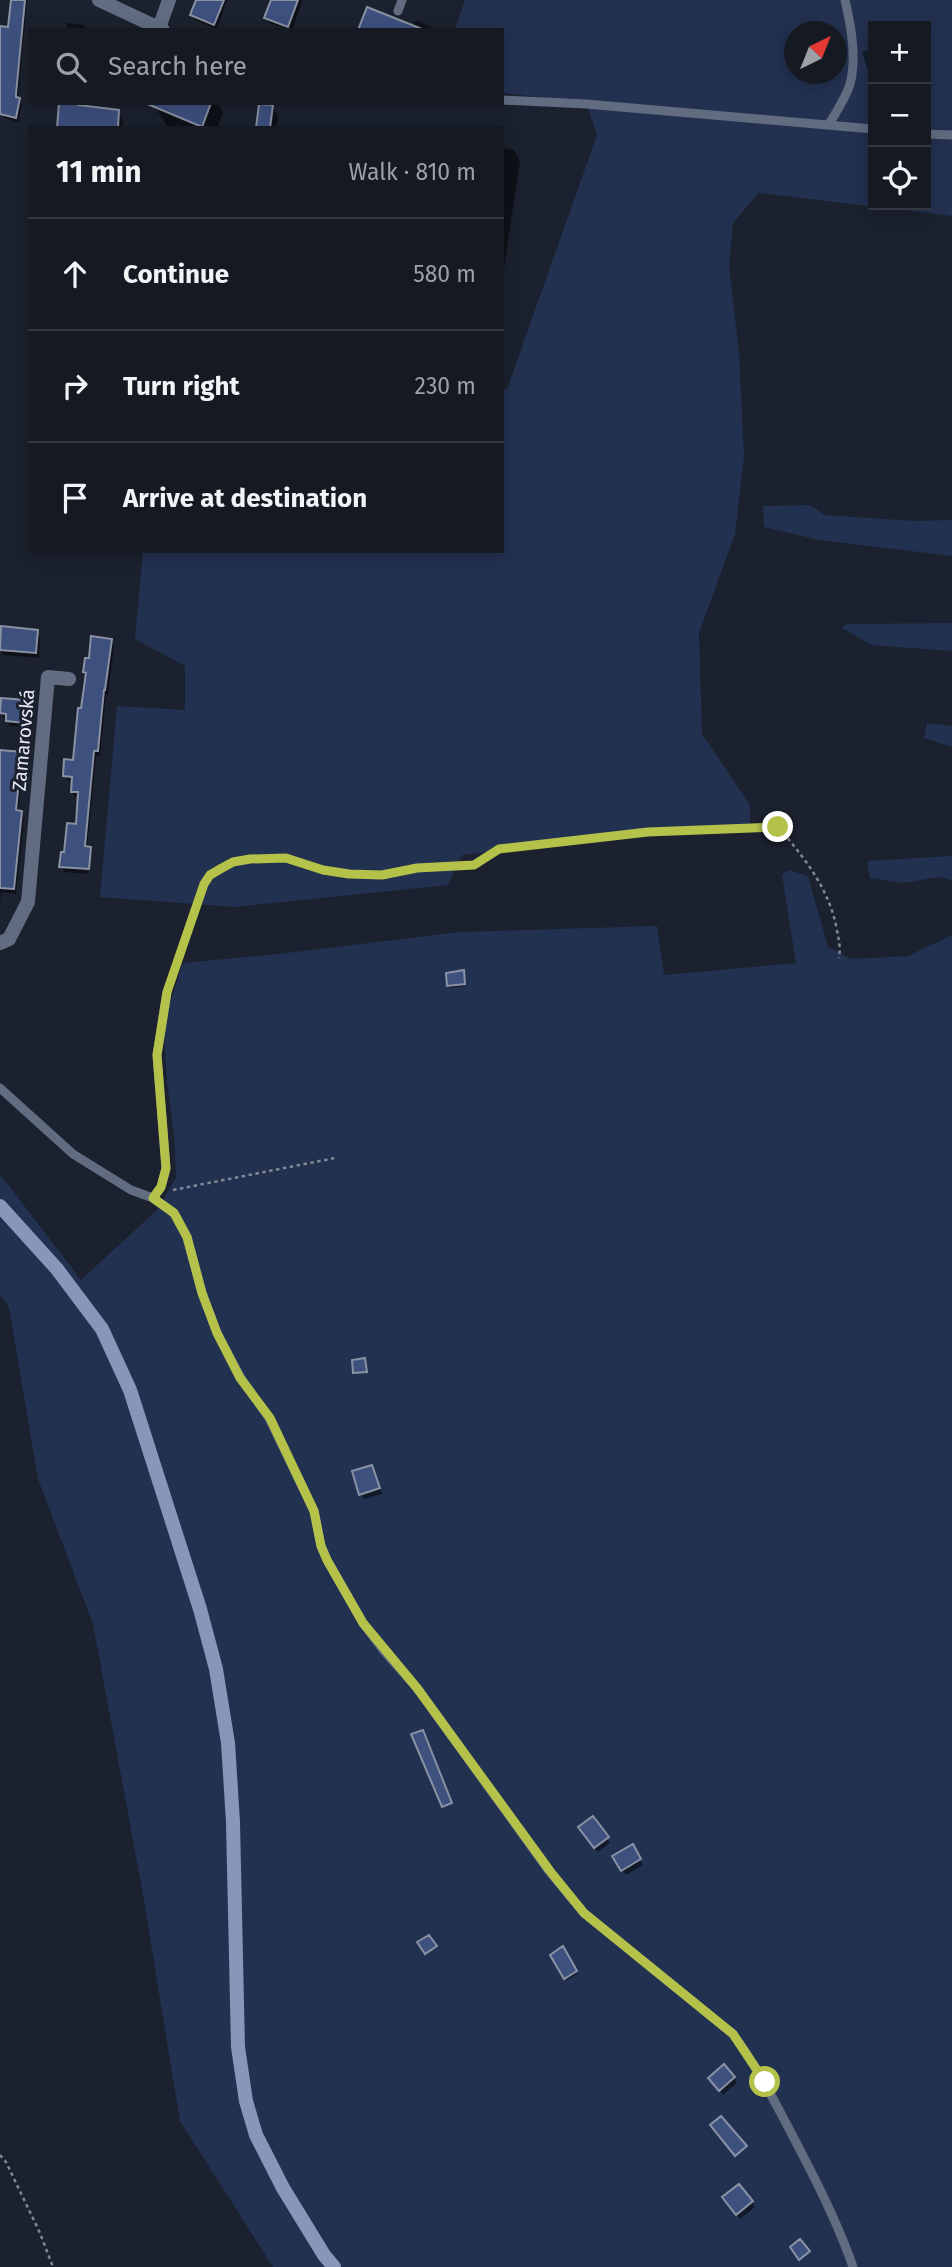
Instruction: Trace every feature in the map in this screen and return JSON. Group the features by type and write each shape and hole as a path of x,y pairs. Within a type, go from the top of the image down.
{"main road":[{"path":"0,1206 57,1269 102,1329 130,1390 196,1596 216,1669 228,1742 233,1822 237,2047 246,2101 256,2135 283,2188 334,2267"}],"street":[{"path":"99,0 159,28"},
{"path":"161,28 169,0"},
{"name":"Zamarovská","path":"0,943 9,939 28,902 48,677 69,679"}],"lane":[{"path":"398,11 402,0"},
{"path":"829,124 847,91 852,74 851,25 845,0"},
{"path":"504,100 586,104 868,128"},
{"path":"931,134 952,135"},
{"path":"153,1198 161,1187 166,1168 157,1055 167,992"},
{"path":"0,1087 73,1154 131,1190 153,1198 174,1213 187,1237 202,1293 217,1333 240,1378 270,1418 314,1511 321,1546 327,1560 363,1623 417,1688 550,1871 584,1913 733,2034 778,2104 832,2213 853,2267"}],"path":[{"path":"167,992 204,884 210,875 233,862 286,858 323,870 382,875 417,868 474,865 499,849 648,832 778,827 814,871 826,894 841,948 839,958"},
{"path":"153,1198 167,1191 335,1158"},
{"path":"0,2155 6,2162 40,2233 53,2267"}],"shaded area":[{"path":"465,0 952,0 952,216 902,210 931,210 931,21 868,21 868,206 759,193 733,223 729,266 739,352 744,456 735,534 699,633 702,734 750,805 750,828 638,836 462,855 448,885 235,907 100,897 117,706 185,710 185,666 135,639 143,553 504,553 504,390 507,389 597,135 586,102 504,93 504,28 456,28"},
{"path":"811,505 824,515 914,521 952,520 952,556 819,540 764,527 763,506"},
{"path":"952,623 952,651 871,645 842,628 847,624"},
{"path":"927,723 952,726 952,747 924,738"},
{"path":"952,856 952,880 939,877 903,883 870,878 867,861"},
{"path":"789,870 808,876 828,947 851,959 908,956 952,935 952,2267 273,2267 180,2121 142,1889 93,1624 38,1479 9,1308 0,1294 0,1174 81,1280 158,1209 176,1177 164,1033 169,1006 183,963 460,932 657,926 664,975 796,963 782,875"}],"building":[{"path":"11,0 25,0 16,94 16,97 20,98 16,118 0,114 0,26 8,27"},
{"path":"196,0 224,0 214,25 190,15"},
{"path":"271,0 298,0 288,27 264,18"},
{"path":"367,7 420,28 359,28"},
{"path":"59,105 119,110 118,126 57,126"},
{"path":"150,105 210,105 202,126"},
{"path":"259,105 273,105 270,126 256,126"},
{"path":"1,626 38,630 36,653 0,650"},
{"path":"91,636 112,639 98,751 94,751 85,846 91,847 89,869 59,867 61,852 64,852 67,823 76,824 78,792 71,792 72,777 63,776 64,759 73,760 78,708 81,708 86,673 83,672 85,658 89,658"},
{"path":"1,698 26,700 24,723 6,721 6,714 0,713"},
{"path":"0,750 22,752 16,810 22,811 14,889 0,888"},
{"path":"464,970 465,984 447,986 446,973"},
{"path":"365,1358 367,1372 353,1373 352,1360"},
{"path":"372,1465 380,1488 359,1495 352,1471"},
{"path":"423,1730 452,1803 442,1807 411,1734"},
{"path":"593,1816 609,1837 594,1848 578,1827"},
{"path":"633,1844 641,1859 621,1871 612,1856"},
{"path":"429,1935 437,1946 425,1954 417,1942"},
{"path":"563,1946 577,1971 564,1979 550,1955"},
{"path":"724,2064 735,2077 719,2091 708,2078"},
{"path":"721,2116 747,2146 735,2156 710,2125"},
{"path":"739,2184 753,2201 736,2215 722,2197"},
{"path":"800,2239 810,2251 799,2260 790,2247"}],"route":[{"path":"765,2082 733,2034 584,1913 439,1722 417,1688 363,1623 327,1560 321,1546 314,1511 270,1418 240,1378 217,1333 202,1293 187,1237 174,1213 153,1198 161,1187 166,1168 157,1067 160,1029 174,965 189,921 210,875 233,862 286,858 323,870 382,875 417,868 474,865 499,849 648,832 778,827"}]}
